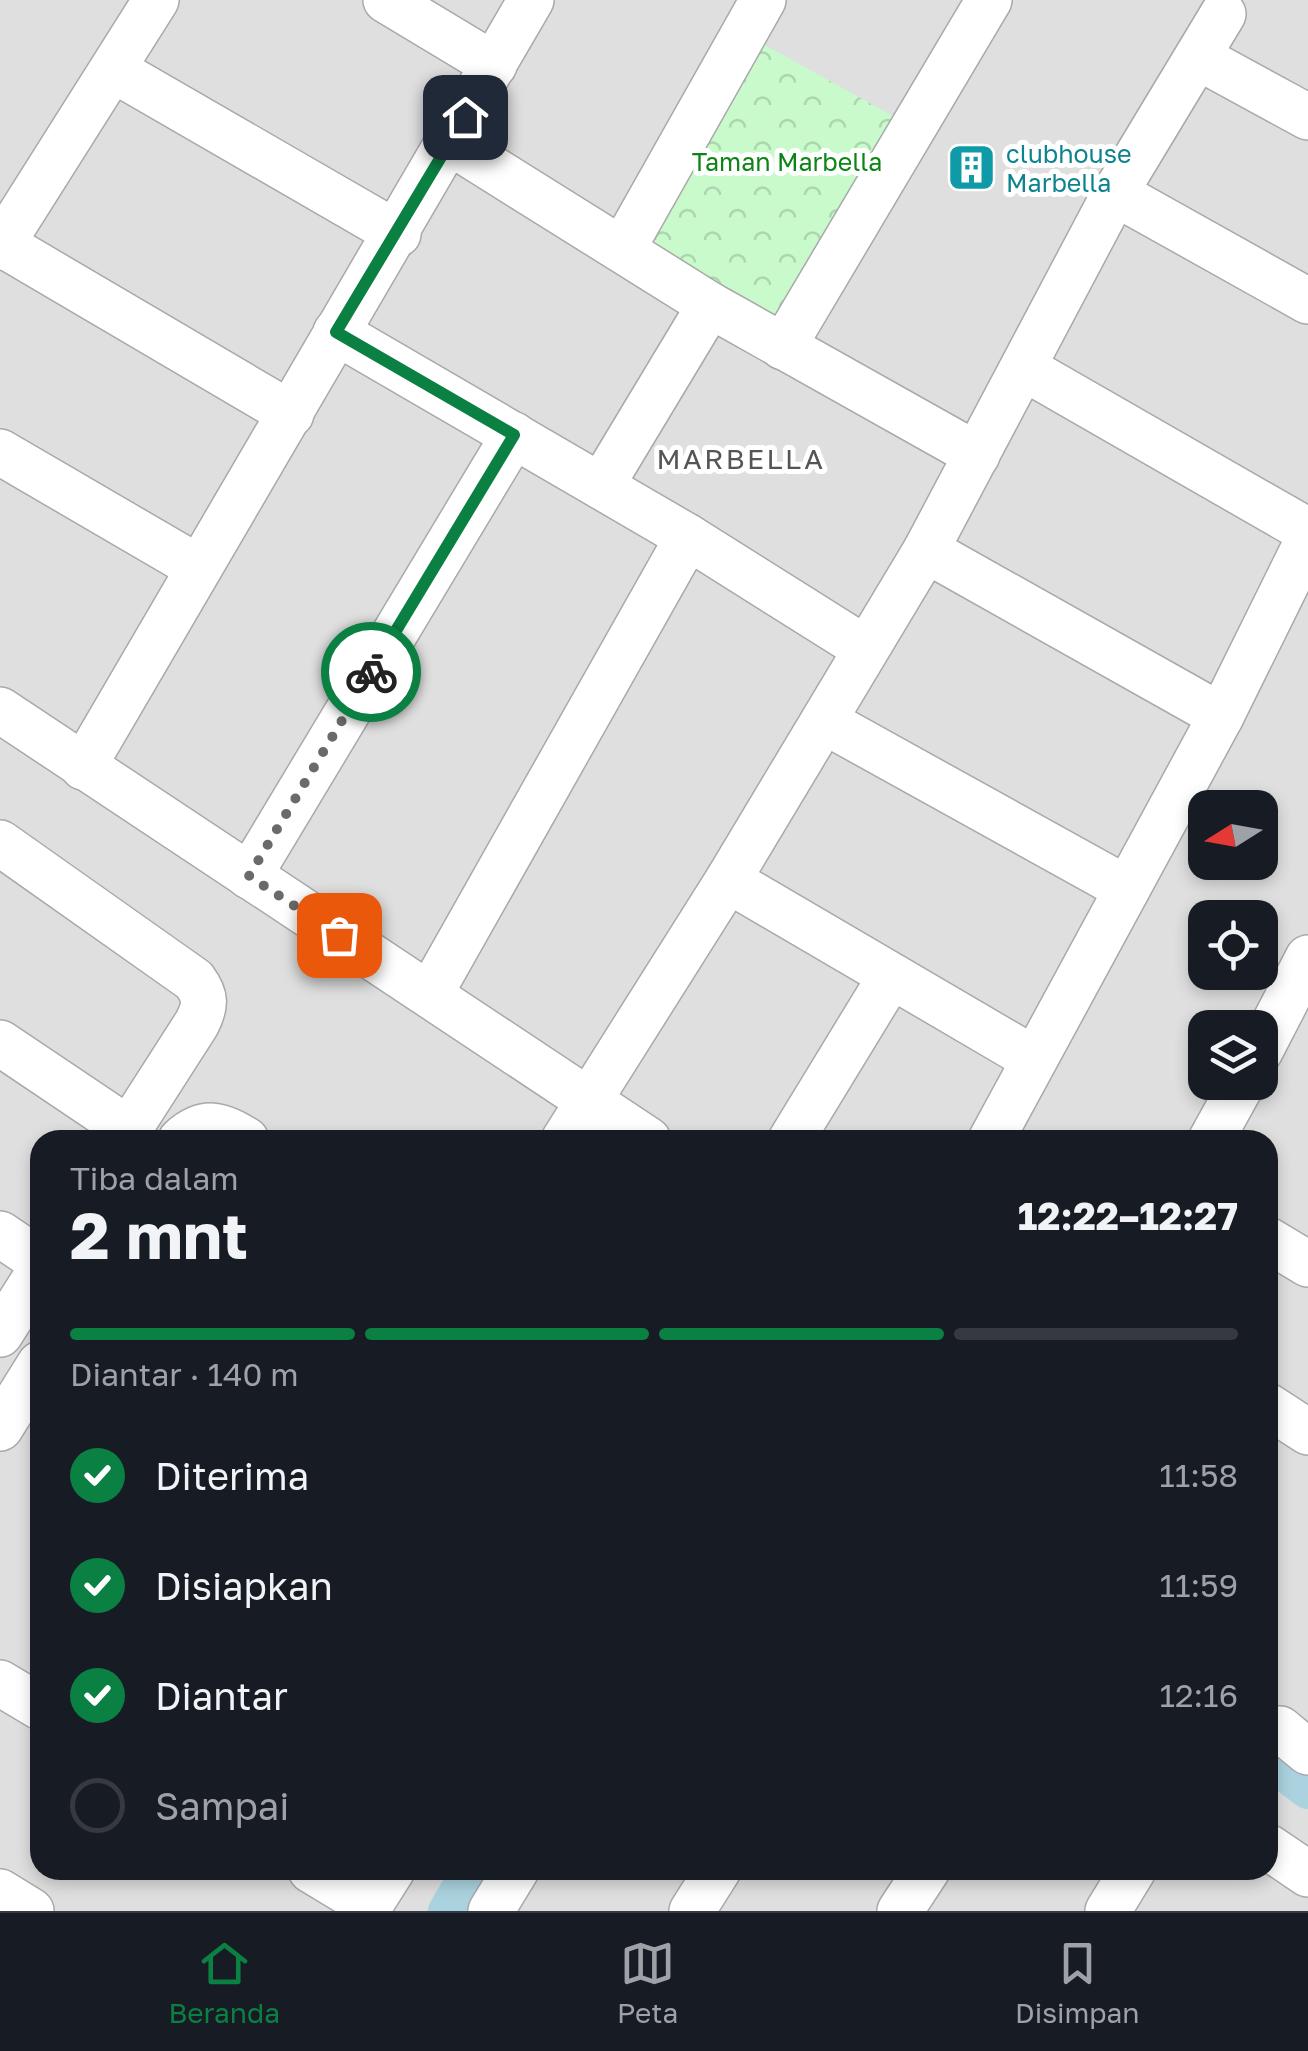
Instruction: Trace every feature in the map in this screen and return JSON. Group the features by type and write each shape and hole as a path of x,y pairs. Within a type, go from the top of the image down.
{"street":[{"path":"156,0 1,245 291,414"},
{"path":"386,0 494,64"},
{"path":"83,767 532,0"},
{"path":"623,248 764,0"},
{"path":"783,347 990,0"},
{"path":"571,1130 728,880 926,550 1115,193 1223,14"},
{"path":"1198,57 1308,117"},
{"path":"114,70 398,234"},
{"path":"451,143 710,305 977,455"},
{"path":"1115,193 1308,301"},
{"path":"601,486 710,305"},
{"path":"336,332 688,537 866,649"},
{"path":"1024,368 1308,532"},
{"path":"249,876 514,435"},
{"path":"0,452 199,568"},
{"path":"430,994 688,537"},
{"path":"996,1130 1221,716 1308,540"},
{"path":"926,550 1221,716"},
{"path":"0,710 634,1130"},
{"path":"824,721 1127,889"},
{"path":"0,843 194,980 203,992 205,1006 197,1023 128,1130"},
{"path":"728,880 1032,1058"},
{"path":"1281,1040 1308,958"},
{"path":"797,1130 892,976"},
{"path":"0,1043 118,1130"},
{"path":"1217,1130 1233,1100"},
{"path":"197,1130 212,1124 225,1130"},
{"path":"0,1234 30,1254"},
{"path":"1278,1246 1308,1264"},
{"path":"0,1334 30,1286"},
{"path":"0,1428 30,1380"},
{"path":"1278,1412 1308,1432"},
{"path":"1278,1854 1308,1874"},
{"path":"337,1880 376,1895"},
{"path":"492,1911 510,1880"},
{"path":"692,1911 712,1880"},
{"path":"900,1911 920,1880"},
{"path":"1108,1911 1127,1880"},
{"path":"0,1892 31,1911"}],"shaded area":[{"path":"0,0 1308,0 1308,1911 0,1911"}],"green space":[{"name":"Taman Marbella","path":"763,44 902,121 779,329 650,247"}],"waterway":[{"path":"1278,1768 1308,1790"},
{"path":"447,1911 465,1880"}],"way so far":[{"path":"339,935 249,876 371,672"}],"place":[{"name":"clubhouse Marbella","path":"971,168"}],"district":[{"name":"MARBELLA","path":"741,459"}],"route":[{"path":"371,672 514,435 336,332 465,117"}]}
